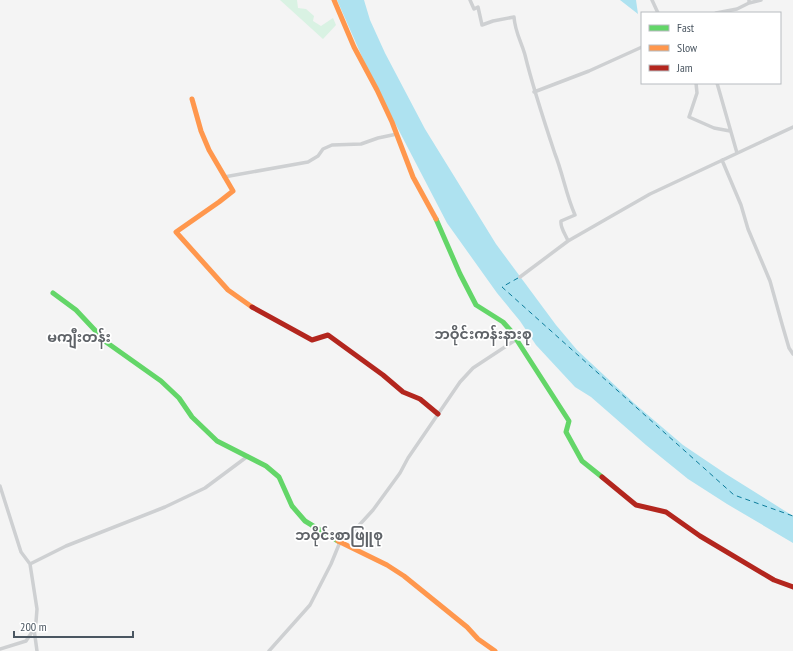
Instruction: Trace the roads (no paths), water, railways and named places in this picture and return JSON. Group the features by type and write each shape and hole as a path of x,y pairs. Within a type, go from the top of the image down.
{"street":[{"path":"334,0 354,47 377,90 397,134 413,177 433,211 460,274 476,305 503,322 517,339 569,421 566,432 582,461 636,505 666,512 700,536 774,580 793,587"},
{"path":"470,0 474,9 478,7 482,25 493,21 514,17 515,28 524,54 534,92 561,171 570,204 575,215 561,221 561,225 566,233 568,241"},
{"path":"652,0 658,12"},
{"path":"722,12 738,9 749,2 761,0"},
{"path":"534,92 589,71 641,47"},
{"path":"696,84 697,94 689,117 714,128 730,130"},
{"path":"717,84 737,153"},
{"path":"192,100 201,131 232,191 221,202 190,220 176,232 228,290 247,304 312,340 328,335 378,371 403,392 420,399 438,414"},
{"path":"520,278 568,241 650,194 793,127"},
{"path":"224,177 308,162 318,156 323,149 332,146 361,144 378,138 397,134"},
{"path":"722,160 741,205 748,229 770,281 789,348 793,354"},
{"path":"53,293 76,310 106,342 162,381 179,398 192,417 217,441 266,466 279,476 292,506 305,520 340,542 404,576 467,627 478,639 495,651"},
{"path":"269,651 310,605 331,564 340,542 352,533 373,510 400,473 408,458 460,382 473,368 517,339"},
{"path":"30,564 66,546 164,507 205,488 248,456"},
{"path":"0,486 21,552 30,564 37,609 34,629 26,641 0,649"},
{"path":"34,629 37,651"}],"water":[{"path":"337,0 364,0 370,20 385,53 425,129 496,244 556,325 577,350 635,404 683,445 793,516 793,543 688,479 591,397 575,387 536,345 520,321 497,293 447,223 370,75"},
{"path":"620,0 636,0 638,14"}],"district":[{"name":"ဘဝိုင်းကန်းနားစု","path":"483,334"},
{"name":"မကျီးတန်း","path":"79,337"},
{"name":"ဘဝိုင်းစာဖြူစု","path":"339,535"}]}
